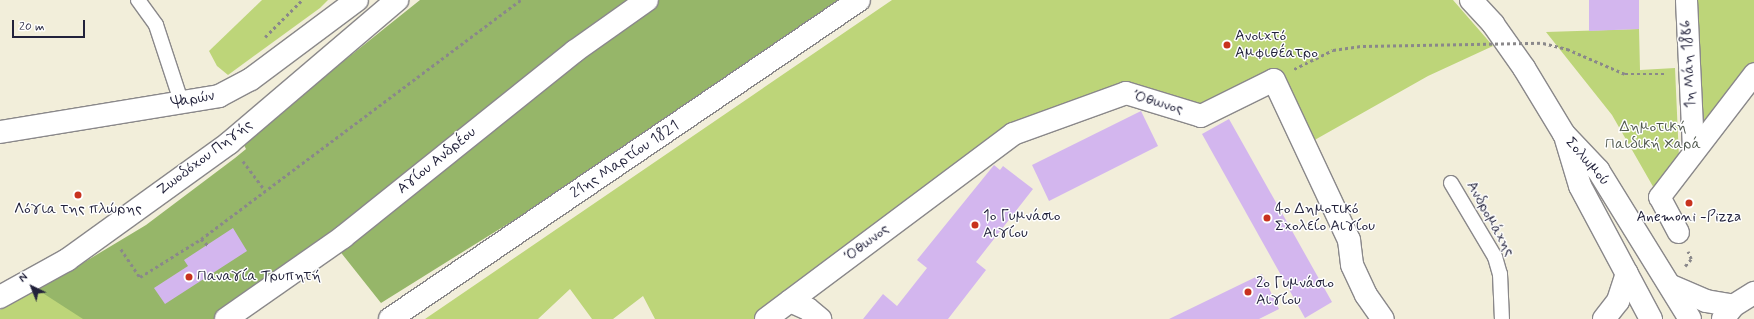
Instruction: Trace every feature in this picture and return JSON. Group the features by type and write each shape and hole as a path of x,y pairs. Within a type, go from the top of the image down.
{"street":[{"name":"Ψαρών","path":"0,132 181,101 219,96 251,80 357,0"},
{"name":"Ζωοδόχου Πηγής","path":"0,297 66,260 229,143 395,0"},
{"name":"Αγίου Ανδρέου","path":"226,319 343,237 575,51 647,0"},
{"name":"21ης Μαρτίου 1821","path":"390,319 859,0"},
{"path":"1471,0 1493,24 1524,68 1564,134"},
{"name":"1η Μάη 1886","path":"1686,0 1693,151"},
{"path":"1678,232 1659,197 1693,151 1754,74"},
{"path":"1274,80 1349,240 1352,264 1366,295 1383,319"},
{"name":"Όθωνος","path":"766,319 1013,134 1126,93 1201,116 1274,80"},
{"name":"Σολωμού","path":"1564,134 1580,186 1651,319"},
{"name":"Σολωμού","path":"1564,134 1598,170 1690,319"},
{"path":"1604,319 1618,301 1627,273"},
{"path":"1671,286 1706,301 1733,315 1754,293"},
{"path":"790,301 808,309 820,319"}],"lane":[{"path":"138,0 156,25 181,101"},
{"name":"Ανδρομάχης","path":"1451,183 1495,256 1500,274 1502,319"}],"path":[{"path":"109,230 140,277 201,238 264,189 520,0"},
{"path":"1274,80 1315,57 1333,50 1363,46 1543,43 1567,49 1625,74 1640,76 1689,72"},
{"path":"229,143 264,189"},
{"path":"201,238 208,245"}],"green space":[{"path":"262,0 328,0 320,8 228,75 217,66 209,51"},
{"path":"420,0 866,0 381,303 327,235 214,319 83,319 38,290 146,225 235,158 246,149 244,145 250,136"},
{"path":"892,0 1453,0 1493,46 1428,76 1304,146 1274,80 1201,116 1126,93 1013,134 766,319 655,319 643,296 613,319 592,319 570,289 538,319 425,319"},
{"path":"1696,0 1754,0 1754,62 1707,122 1702,120"},
{"name":"Δημοτική Παιδική Χαρά","path":"1639,29 1640,70 1675,68 1679,158 1655,190 1612,115 1546,32"},
{"path":"55,280 106,294 123,319 0,319 0,310"}],"building":[{"path":"1589,0 1639,0 1639,29 1589,31"},
{"path":"1141,111 1158,146 1049,201 1032,165"},
{"name":"4ο Δημοτικό Σχολείο Αιγίου","path":"1229,119 1332,302 1305,318 1202,134"},
{"name":"1ο Γυμνάσιο Αιγίου","path":"994,165 1000,170 1003,166 1033,189 976,262 986,270 948,319 863,319 883,294 897,306 927,268 917,260"},
{"name":"Παναγία Τρυπητή","path":"233,228 247,251 165,304 154,288 188,266 184,260"},
{"name":"2ο Γυμνάσιο Αιγίου","path":"1262,274 1279,309 1259,319 1169,319"}],"place":[{"name":"Aνοιχτό Aμφιθέατρο","path":"1227,45"},
{"name":"Λόγια της πλώρης","path":"78,195"},
{"name":"Anemoni -Pizza","path":"1689,203"},
{"name":"4ο Δημοτικό Σχολείο Αιγίου","path":"1267,218"},
{"name":"1ο Γυμνάσιο Αιγίου","path":"975,225"},
{"name":"Παναγία Τρυπητή","path":"189,277"},
{"name":"2ο Γυμνάσιο Αιγίου","path":"1248,292"}]}
